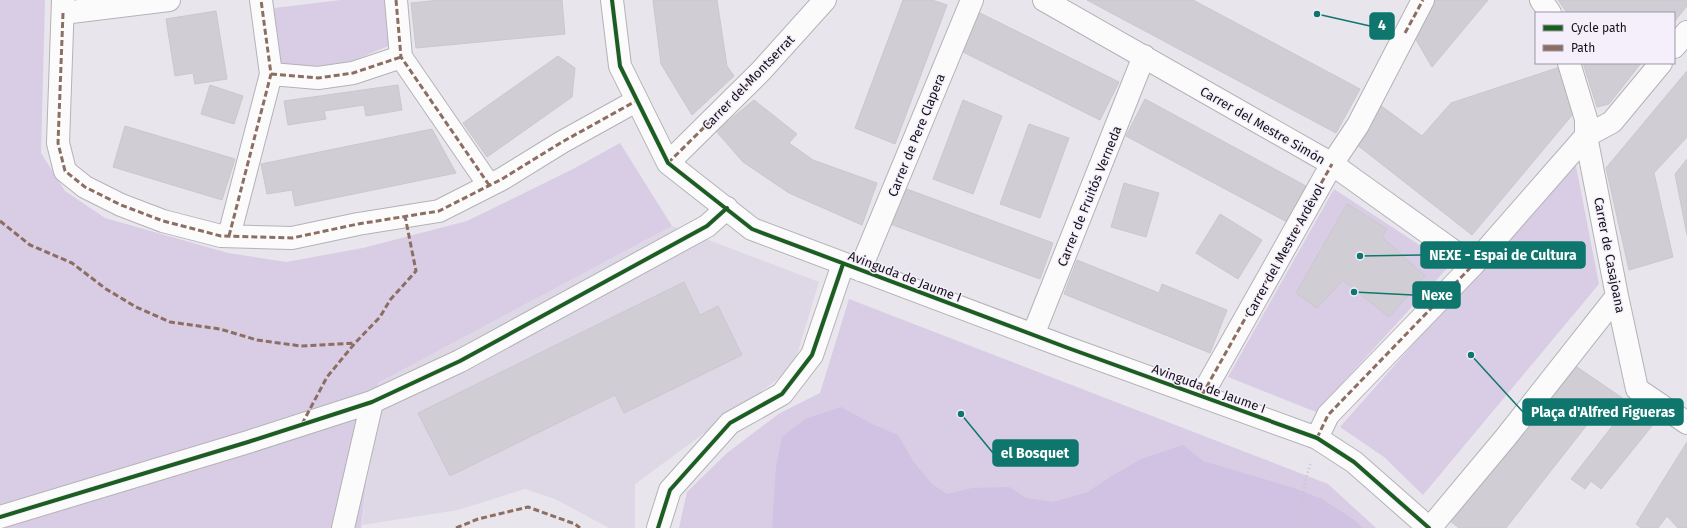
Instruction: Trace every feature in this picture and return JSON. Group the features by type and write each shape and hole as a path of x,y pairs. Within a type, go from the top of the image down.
{"street":[{"path":"169,0 63,7 58,143 65,171 85,187 121,205 163,221 221,236 292,238 358,224 439,211 489,185 636,100"},
{"path":"229,236 271,74 261,0"},
{"path":"396,0 401,57 489,185"},
{"name":"Avinguda de Jaume I","path":"612,0 620,66 668,163 752,229 1033,335 1317,438 1354,462 1429,528"},
{"name":"Carrer del Montserrat","path":"668,163 761,71 825,0"},
{"name":"Carrer de Pere Clapera","path":"658,528 670,490 730,423 782,394 812,354 972,0"},
{"name":"Carrer del Mestre Simón","path":"1044,0 1332,164 1473,265"},
{"name":"Carrer del Mestre Ardèvol","path":"1202,396 1332,164 1358,125 1423,0"},
{"path":"1541,0 1549,12"},
{"path":"1675,46 1687,32"},
{"name":"Carrer de Fruitós Verneda","path":"1033,335 1144,56"},
{"path":"271,74 318,78 354,73 401,57"},
{"name":"Carrer de Casajoana","path":"1569,64 1586,119 1586,136 1617,296 1637,389 1687,424"},
{"path":"1317,438 1328,415 1473,265 1586,136 1612,122 1660,64"},
{"path":"0,517 248,442 372,402 460,361 707,226 727,208"},
{"path":"1429,528 1506,436 1617,296"},
{"path":"343,528 372,402"}],"path":[{"path":"1301,528 1300,517 1305,481 1317,438"}],"shaded area":[{"path":"0,0 45,0 41,153 65,191 105,218 228,253 286,262 363,248 467,221 573,169 620,143 672,226 378,383 361,528 0,528"},
{"path":"341,0 385,0 391,45 342,65 279,67 274,8"},
{"path":"1575,161 1599,284 1423,495 1384,457 1340,427"},
{"path":"1334,189 1450,265 1316,412 1228,377"},
{"path":"672,226 819,282 793,368 635,484 635,528 609,528 555,499 525,489 458,510 362,525 378,383"},
{"path":"849,299 1328,484 1376,528 679,528 687,492 727,453 780,413 820,393"},
{"path":"841,407 872,424 898,435 913,461 932,484 947,494 972,488 1009,487 1026,498 1053,502 1088,492 1141,459 1183,445 1203,461 1294,488 1322,499 1353,519 1363,528 772,528 776,467 782,437 805,419"}],"building":[{"path":"440,0 562,0 565,34 416,48 411,3"},
{"path":"653,0 717,0 727,66 734,76 692,115 661,64"},
{"path":"903,0 932,0 947,5 895,144 855,128"},
{"path":"1087,0 1193,0 1360,89 1336,133"},
{"path":"1436,0 1488,0 1432,67 1415,38"},
{"path":"1558,0 1687,0 1687,6 1675,21 1675,12 1566,12"},
{"path":"216,11 227,79 195,84 193,73 175,76 166,19"},
{"path":"978,12 1119,82 1100,120 959,50"},
{"path":"558,56 575,68 572,97 487,157 463,123"},
{"path":"1583,64 1640,64 1609,104 1597,107"},
{"path":"1560,67 1573,114 1472,235 1356,144 1380,105 1422,136 1451,103"},
{"path":"1687,71 1687,137 1654,173 1673,257 1629,270 1606,168"},
{"path":"210,85 243,96 234,124 201,114"},
{"path":"398,85 402,110 366,116 364,105 324,111 326,119 288,125 284,101"},
{"path":"1145,99 1306,186 1287,222 1126,136"},
{"path":"754,100 797,134 789,143 813,160 877,183 862,225 789,193 743,162 716,131"},
{"path":"963,100 1002,116 973,194 933,179"},
{"path":"1029,124 1069,138 1040,218 1000,204"},
{"path":"125,126 235,159 222,200 113,167"},
{"path":"432,129 456,173 295,206 292,190 267,194 261,164"},
{"path":"1687,159 1687,235 1675,174"},
{"path":"1124,183 1159,193 1146,237 1111,227"},
{"path":"904,188 1053,243 1040,279 890,224"},
{"path":"1347,204 1387,229 1382,237 1425,276 1389,317 1343,280 1317,308 1296,293"},
{"path":"1220,214 1262,240 1238,279 1196,253"},
{"path":"1077,260 1159,293 1162,284 1227,310 1210,353 1064,294"},
{"path":"684,282 700,315 718,306 742,355 624,413 615,395 450,476 418,413"},
{"path":"1577,367 1656,421 1601,489 1591,481 1585,489 1571,479 1617,420 1601,407 1506,528 1459,528 1449,520"},
{"path":"1687,442 1687,528 1678,528 1667,516 1658,528 1641,528 1636,524"}],"marked path":[{"path":"229,236 271,74 261,0"},
{"path":"396,0 401,57 489,185"},
{"path":"1405,33 1423,0"},
{"path":"63,13 58,143 65,171 85,187 121,205 163,221 221,236 292,238 358,224 439,211 502,179 562,142 636,101"},
{"path":"271,74 318,78 353,73 401,57"},
{"path":"668,163 761,71"},
{"path":"1202,395 1332,164"},
{"path":"302,424 327,377 355,343 380,317 390,300 416,271 405,216"},
{"path":"0,221 30,245 72,263 106,289 136,307 170,322 220,329 257,340 301,346 355,343"},
{"path":"1317,438 1328,415 1473,265"},
{"path":"456,528 478,519 528,507 575,524 580,528"}],"cycle path":[{"path":"612,0 620,66 668,163 752,229 1068,348 1317,438 1354,462 1429,528"},
{"path":"0,517 248,442 372,402 460,361 707,226 727,208"},
{"path":"658,528 670,490 730,423 782,394 812,355 843,264"}],"place":[{"name":"4","path":"1317,14"},
{"name":"NEXE - Espai de Cultura","path":"1360,256"},
{"name":"Nexe","path":"1354,292"},
{"name":"Plaça d'Alfred Figueras","path":"1471,355"},
{"name":"el Bosquet","path":"961,414"}]}
